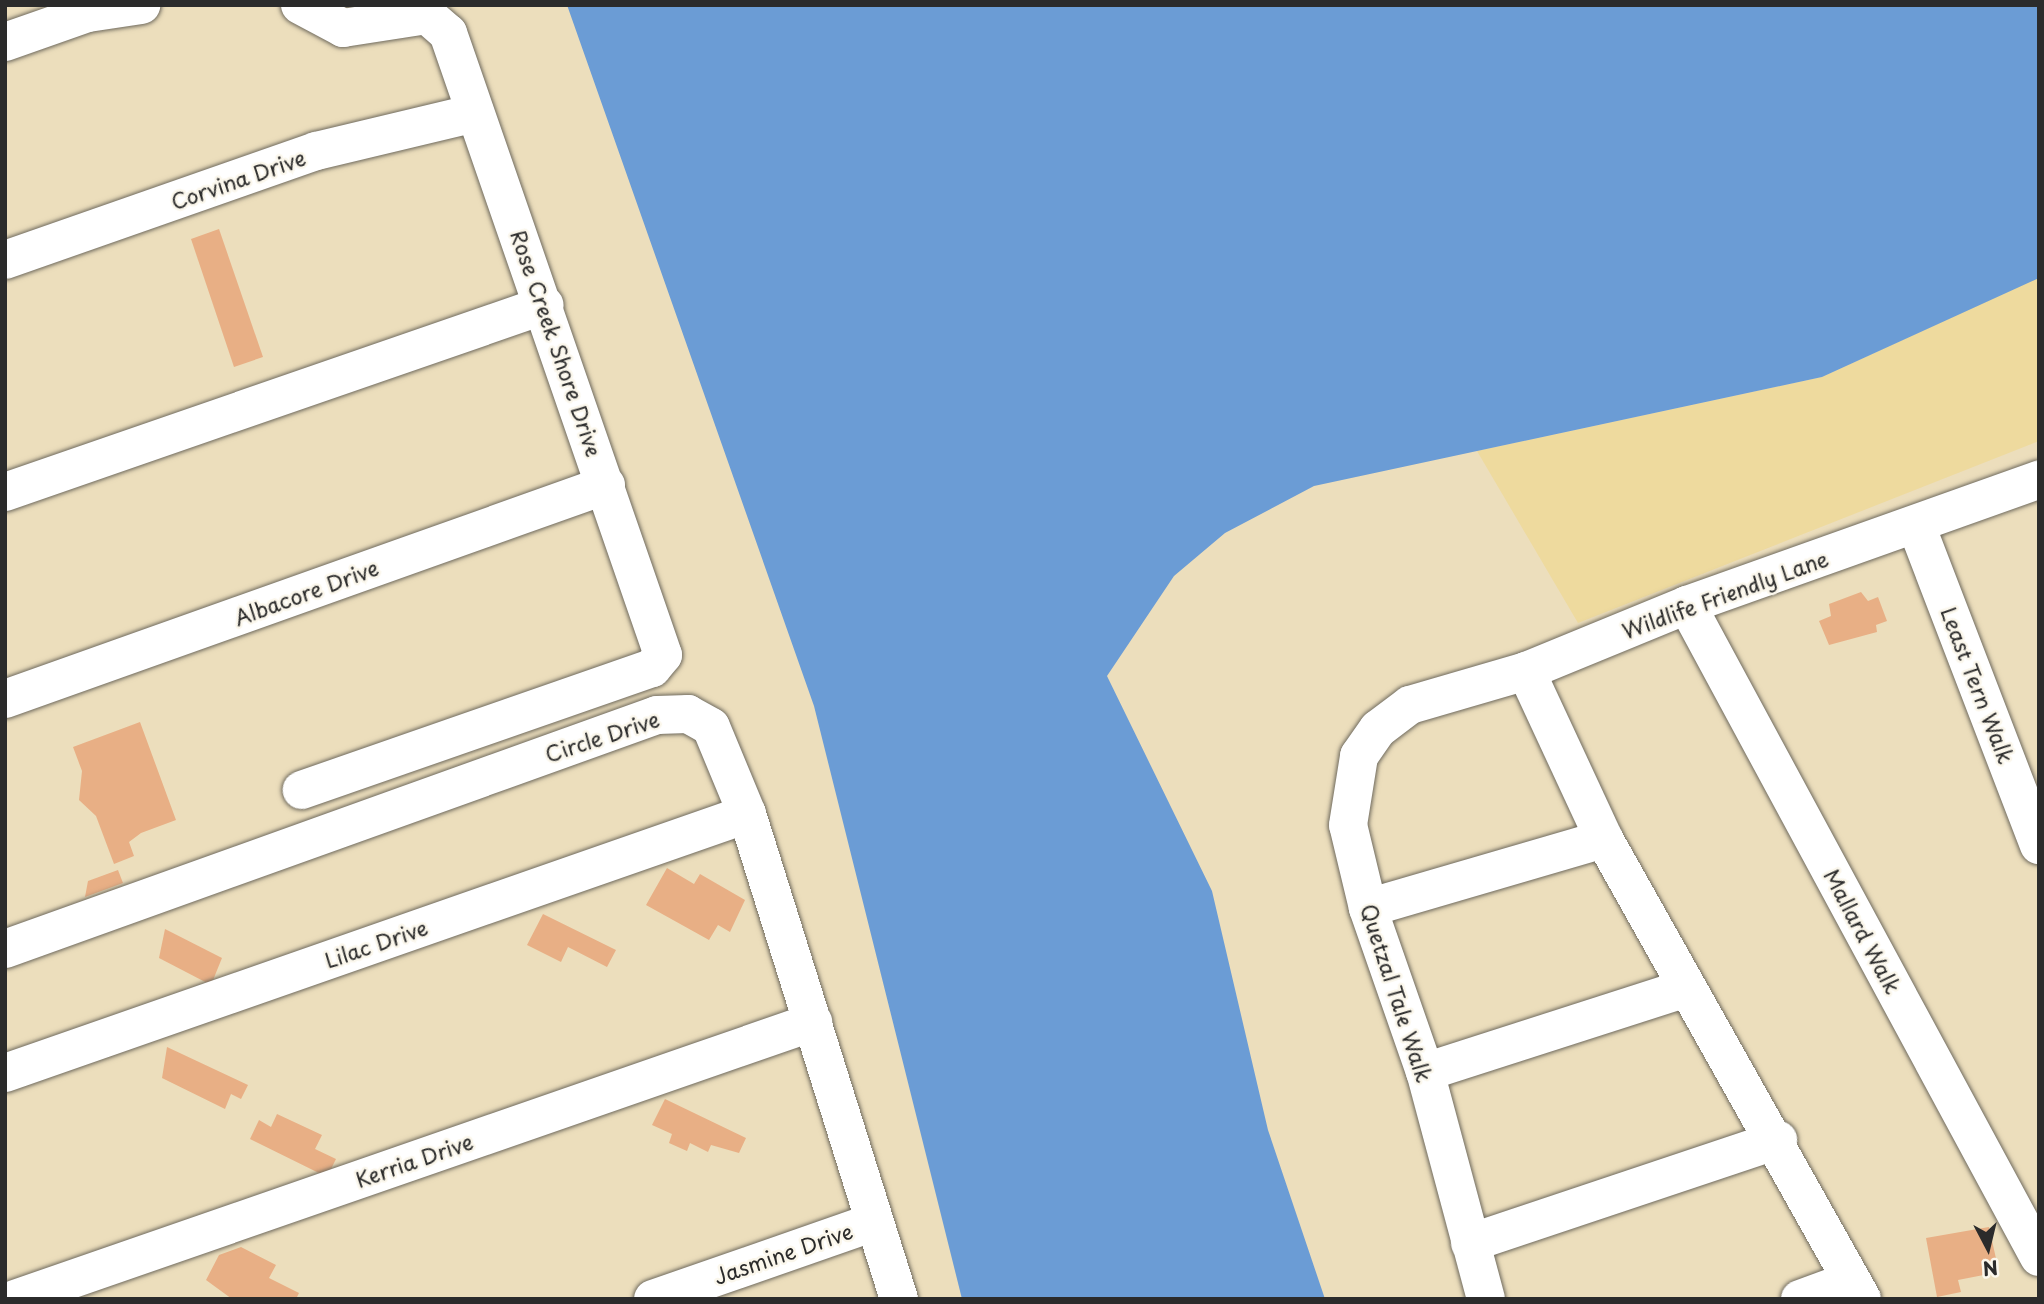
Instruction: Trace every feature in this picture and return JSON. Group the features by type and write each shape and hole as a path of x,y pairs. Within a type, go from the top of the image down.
{"street":[{"path":"5,41 88,13 141,5"},
{"name":"Rose Creek Shore Drive","path":"299,5 343,28 428,15 448,33 545,305 663,654 652,668 302,790"},
{"name":"Corvina Drive","path":"5,260 316,151 475,113"},
{"path":"5,492 545,305"},
{"name":"Wildlife Friendly Lane","path":"1410,705 1526,671 1687,605 2039,480"},
{"name":"Albacore Drive","path":"5,699 606,485"},
{"name":"Least Tern Walk","path":"1916,525 2039,845"},
{"name":"Mallard Walk","path":"1687,605 2039,1257"},
{"path":"1526,671 1604,839 1686,988 1779,1140 1855,1290 1800,1299"},
{"name":"Quetzal Tale Walk","path":"1410,705 1378,729 1359,756 1348,825 1368,908 1425,1072 1486,1299"},
{"name":"Circle Drive","path":"5,949 657,715 688,714 711,727 747,814 899,1299"},
{"name":"Lilac Drive","path":"5,1073 747,814"},
{"path":"1368,908 1604,839"},
{"path":"1425,1072 1686,988"},
{"name":"Kerria Drive","path":"15,1299 813,1022"},
{"path":"1470,1244 1779,1140"},
{"name":"Jasmine Drive","path":"653,1299 874,1222"}],"sand":[{"path":"2039,277 2039,441 1578,623 1477,451 1822,377"}],"water":[{"path":"567,5 2039,5 2039,278 1822,377 1314,486 1225,533 1174,576 1107,676 1212,891 1268,1130 1325,1299 962,1299 814,706"}],"building":[{"path":"219,229 263,357 234,367 191,239"},
{"path":"1861,592 1868,601 1878,597 1887,621 1876,625 1877,632 1829,645 1819,621 1831,616 1829,604"},
{"path":"140,722 176,820 141,833 129,842 134,856 114,864 96,816 79,800 82,771 73,747"},
{"path":"667,868 694,884 700,874 745,900 730,932 718,925 709,940 646,905"},
{"path":"118,870 123,883 85,897 88,881"},
{"path":"543,914 616,950 607,967 568,947 561,962 527,945"},
{"path":"165,929 222,958 211,985 159,958"},
{"path":"167,1047 248,1085 241,1099 231,1094 225,1109 162,1078"},
{"path":"665,1099 746,1138 739,1153 711,1145 708,1152 690,1143 687,1151 669,1143 672,1134 652,1125"},
{"path":"277,1114 322,1135 315,1149 336,1159 327,1177 250,1139 259,1120 271,1127"},
{"path":"1989,1227 1999,1272 1958,1280 1961,1292 1937,1297 1926,1238"},
{"path":"241,1247 276,1265 269,1278 299,1293 296,1299 232,1299 206,1280 219,1255"}]}
